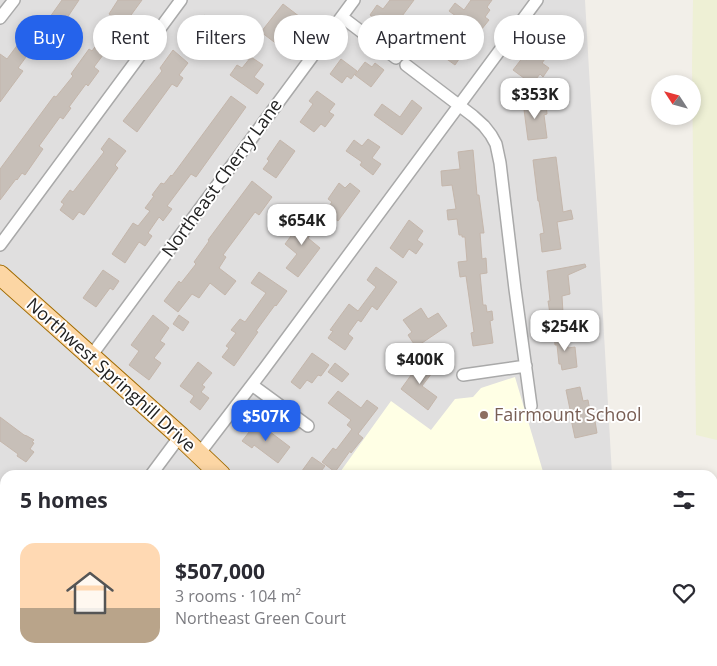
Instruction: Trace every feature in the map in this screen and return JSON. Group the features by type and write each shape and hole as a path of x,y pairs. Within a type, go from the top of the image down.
{"main road":[{"name":"Northwest Springhill Drive","path":"0,275 216,470"}],"street":[{"path":"0,18 14,0"},
{"path":"0,245 181,0"},
{"name":"Northeast Cherry Lane","path":"343,15 354,0"},
{"path":"199,454 460,106 537,0"},
{"path":"348,22 358,29"},
{"name":"Northeast Cherry Lane","path":"91,356 310,60"},
{"path":"406,65 484,126 496,144 531,406"},
{"path":"463,375 526,366"},
{"path":"252,385 308,426"},
{"path":"156,470 180,436"}],"shaded area":[{"path":"0,0 585,0 612,470 0,470"},
{"path":"693,0 717,0 717,440 696,435 693,125 701,125 701,75 692,75"},
{"name":"Fairmount School","path":"515,377 543,470 342,470 391,401 431,430 455,399 473,397 481,388"}],"building":[{"path":"62,0 79,0 69,15 51,15"},
{"path":"118,0 142,0 131,15 109,14"},
{"path":"390,0 414,0 403,15 370,15 377,5 383,9"},
{"path":"471,0 492,0 487,7 490,10 485,17 489,20 484,26 484,15 454,15 449,11 455,3 464,10"},
{"path":"283,4 297,15 274,15"},
{"path":"274,15 274,42 264,34 264,28"},
{"path":"15,48 15,60 24,60 18,68 23,71 0,102 0,54 7,59"},
{"path":"89,49 92,51 93,50 93,60 99,60 94,67 99,71 88,86 86,84 69,107 71,108 63,119 60,117 39,146 43,149 25,175 22,173 16,179 0,200 0,169 54,96 56,97 73,76 71,74 83,60"},
{"path":"173,50 177,53 177,60 185,60 188,63 179,75 183,78 177,87 172,84 137,132 123,121 162,71 160,68"},
{"path":"249,60 256,60 263,65 254,77 264,84 257,94 230,75 237,65 242,68"},
{"path":"340,60 357,71 351,79 347,76 342,83 330,74"},
{"path":"448,60 458,60 455,65"},
{"path":"521,60 544,60 542,63 549,68 543,77 540,74 532,84 513,70"},
{"path":"365,62 372,67 375,63 384,70 371,87 355,75"},
{"path":"317,91 335,104 329,112 334,115 325,127 321,124 314,132 300,122 313,104 309,101"},
{"path":"231,96 246,107 196,177 191,174 167,206 172,209 163,221 159,217 148,233 152,236 145,246 139,242 125,263 112,254 133,223 138,226 150,211 145,208 154,196 152,195 161,183 164,184 172,176"},
{"path":"412,100 422,108 402,135 374,115 382,104 400,117"},
{"path":"536,100 537,106 546,104 547,114 544,115 547,138 528,140 523,102"},
{"path":"109,138 126,151 115,165 118,168 84,215 79,212 73,220 60,210 64,204 61,202 70,190 73,192 104,152 101,149"},
{"path":"368,139 380,147 372,158 381,164 373,175 360,165 362,162 346,151 354,140 362,146"},
{"path":"280,140 295,151 276,178 263,169 269,161 267,159"},
{"path":"473,150 477,195 479,195 484,233 480,233 482,259 486,258 487,273 480,274 483,305 486,305 487,312 492,311 493,320 490,321 493,343 473,346 471,333 474,332 466,276 460,277 458,262 467,261 465,237 459,235 457,219 448,220 447,210 456,209 452,185 442,186 441,171 460,169 458,152"},
{"path":"556,157 563,212 571,210 573,219 557,222 561,249 542,252 540,234 544,233 533,160"},
{"path":"252,181 272,197 259,215 255,212 223,255 226,257 219,268 236,281 225,295 210,283 199,298 192,294 178,312 164,301 179,281 181,283 196,264 194,262 208,240"},
{"path":"339,183 345,188 350,183 360,191 338,221 325,211 332,202 328,199"},
{"path":"306,216 318,225 308,238 320,248 298,277 286,268 297,254 285,244"},
{"path":"409,220 423,231 417,240 423,244 416,254 409,249 403,258 390,248"},
{"path":"585,264 586,267 568,275 570,294 562,296 563,313 550,314 547,271"},
{"path":"376,267 397,282 377,310 372,306 361,322 358,320 348,334 353,338 345,350 328,338 333,331 330,330 349,304 358,311 376,287 367,280"},
{"path":"103,270 119,281 113,290 110,288 96,307 83,298"},
{"path":"259,272 287,291 256,331 258,332 234,366 222,357 229,348 226,346 236,333 231,330 240,319 245,322 266,293 251,283"},
{"path":"421,308 428,319 438,313 447,326 416,347 408,335 412,332 403,320"},
{"path":"153,315 169,328 160,341 165,344 154,358 161,363 149,380 129,365 139,351 131,345"},
{"path":"179,315 189,322 183,331 173,324"},
{"path":"566,331 568,348 575,347 577,367 562,370 561,364 559,364 554,333"},
{"path":"312,353 329,365 321,376 318,375 312,383 307,380 300,389 291,382"},
{"path":"422,360 435,369 422,386 437,397 428,410 401,389"},
{"path":"198,362 212,373 202,385 205,387 201,392 209,398 200,410 190,402 194,396 180,386"},
{"path":"335,363 349,374 342,382 328,372"},
{"path":"580,387 583,401 588,400 591,416 594,415 597,433 575,438 566,390"},
{"path":"338,391 361,408 367,400 378,408 358,434 363,438 351,453 350,451 336,470 332,470 322,462 333,448 336,450 352,429 347,425 351,420 328,403"},
{"path":"0,417 34,440 30,449 34,452 26,462 0,441"},
{"path":"257,422 290,447 278,463 254,445 252,448 242,441"},
{"path":"312,457 325,466 322,470 303,470"}],"place":[{"name":"Fairmount School","path":"484,415"}]}
